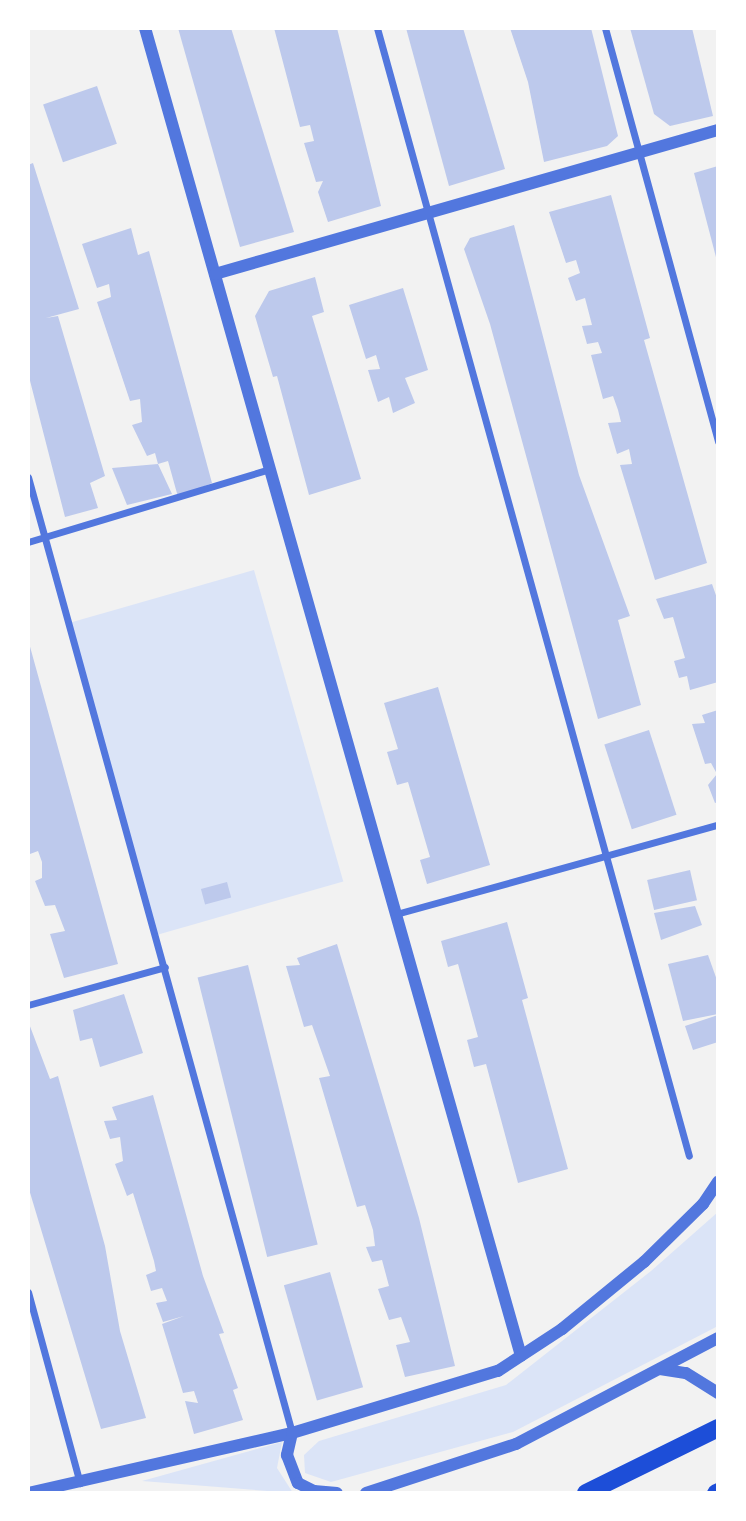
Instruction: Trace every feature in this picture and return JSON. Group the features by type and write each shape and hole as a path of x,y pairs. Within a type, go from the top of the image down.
{"main road":[{"path":"586,1493 718,1428"}],"street":[{"path":"145,28 521,1356"},
{"path":"377,28 689,1156"},
{"path":"605,28 718,442"},
{"path":"215,274 718,130"},
{"path":"28,542 270,469"},
{"path":"28,477 292,1433 286,1455 298,1483 314,1491 337,1493"},
{"path":"396,915 718,825"},
{"path":"28,1005 165,967"},
{"path":"28,1493 292,1433 498,1371 644,1262 702,1204 718,1182"},
{"path":"702,1204 718,1195"},
{"path":"28,1292 80,1483"},
{"path":"366,1493 516,1444 718,1338"},
{"path":"660,1369 686,1373 718,1392"}],"shaded area":[{"path":"254,570 343,881 155,935 66,624"},
{"path":"718,1212 718,1326 513,1432 331,1482 305,1473 304,1455 319,1441 506,1385 651,1271"},
{"path":"282,1442 277,1468 293,1493 142,1481"}],"building":[{"path":"178,28 231,28 294,232 240,247"},
{"path":"274,28 337,28 381,206 328,222 318,192 323,181 316,182 304,143 314,141 310,125 300,127"},
{"path":"406,28 463,28 505,169 449,186"},
{"path":"510,28 591,28 618,136 607,146 544,162 528,82"},
{"path":"630,28 692,28 713,116 670,126 654,114"},
{"path":"97,86 117,144 63,162 43,105"},
{"path":"33,163 79,309 46,318 58,316 105,476 90,483 98,508 65,517 28,373 28,165"},
{"path":"718,166 718,260 717,261 694,173"},
{"path":"611,195 650,338 644,340 707,563 655,580 620,465 632,464 629,449 617,454 608,423 621,422 618,410 613,396 603,399 591,355 602,353 598,342 587,344 582,326 592,325 585,298 576,301 568,278 580,273 576,260 566,263 549,212"},
{"path":"514,225 579,475 630,616 618,620 641,705 598,719 490,324 464,249 470,238"},
{"path":"131,228 138,255 149,251 212,483 178,497 168,461 158,464 155,453 147,456 132,425 142,422 140,399 130,401 97,302 111,297 109,284 97,288 82,244"},
{"path":"315,277 324,312 312,316 361,479 309,495 277,376 273,377 255,316 269,291"},
{"path":"403,288 428,370 405,378 415,403 393,413 389,397 378,402 368,370 380,369 376,355 366,359 349,305"},
{"path":"158,464 172,494 127,505 112,468"},
{"path":"712,584 718,601 718,682 690,690 687,676 679,678 674,661 685,658 673,617 664,619 656,599"},
{"path":"29,643 118,964 64,978 50,934 65,931 55,905 45,906 35,881 42,878 42,862 38,851 30,854 28,844"},
{"path":"438,687 490,865 427,884 420,860 430,857 408,782 397,785 387,752 398,749 384,703"},
{"path":"718,710 718,802 715,803 708,785 717,774 711,763 705,764 692,724 705,723 702,715"},
{"path":"649,730 677,815 632,829 604,745"},
{"path":"690,870 697,900 654,910 647,880"},
{"path":"227,882 231,897 205,904 201,889"},
{"path":"695,906 702,925 661,940 654,913"},
{"path":"507,922 528,998 522,1000 568,1169 518,1183 486,1064 474,1067 467,1040 478,1037 458,964 448,967 441,941"},
{"path":"337,944 419,1218 455,1366 405,1377 396,1345 410,1342 401,1317 389,1320 378,1289 389,1286 382,1260 372,1262 366,1247 375,1246 373,1230 365,1205 357,1207 319,1078 330,1076 312,1025 304,1027 286,966 300,965 297,958"},
{"path":"708,955 718,983 718,1014 683,1021 668,964"},
{"path":"248,965 318,1244 267,1257 198,978"},
{"path":"124,994 143,1053 100,1067 92,1038 80,1041 73,1010"},
{"path":"718,1015 718,1042 693,1050 685,1026"},
{"path":"28,1021 50,1079 58,1076 105,1246 120,1331 146,1418 101,1429 28,1186"},
{"path":"153,1095 203,1276 224,1333 219,1334 238,1388 233,1390 243,1420 194,1434 185,1401 198,1403 194,1391 183,1393 162,1324 184,1316 163,1322 156,1303 167,1301 162,1288 151,1291 146,1275 156,1271 154,1261 133,1193 127,1196 115,1164 123,1161 120,1137 110,1139 104,1121 117,1120 112,1107"},
{"path":"330,1272 363,1387 317,1401 284,1285"}]}
